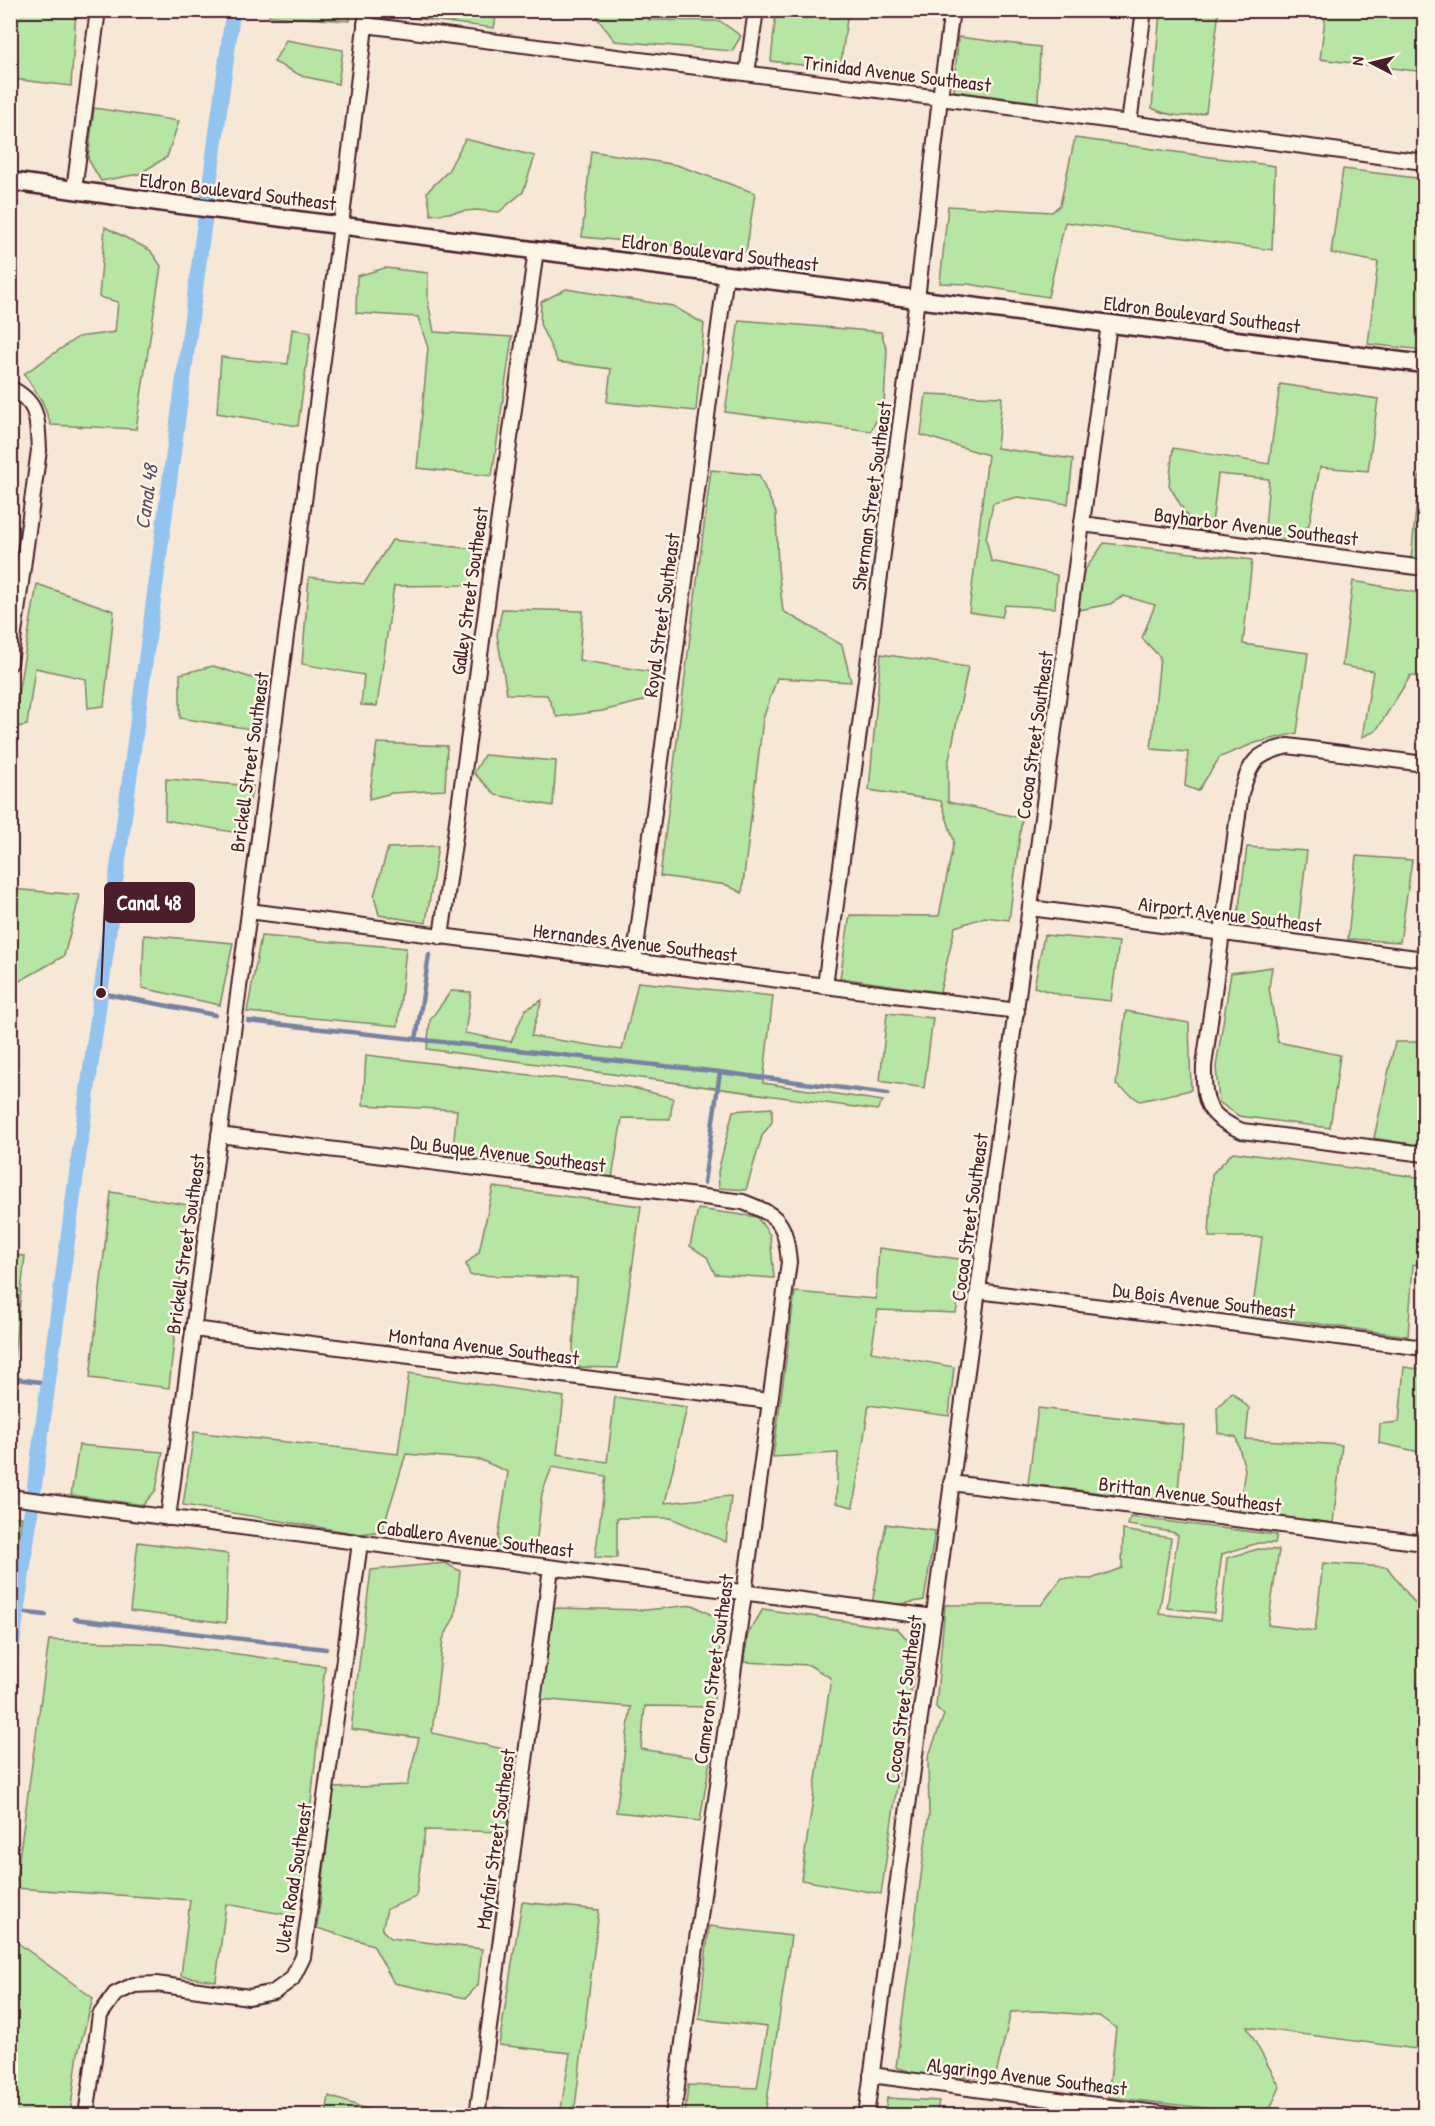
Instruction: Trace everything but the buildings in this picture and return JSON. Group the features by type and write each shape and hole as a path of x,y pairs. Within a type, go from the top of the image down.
{"street":[{"path":"74,190 98,10"},
{"name":"Brickell Street Southeast","path":"168,1518 341,225 367,10"},
{"path":"747,73 756,10"},
{"name":"Sherman Street Southeast","path":"825,986 917,299 952,10"},
{"path":"1129,123 1144,10"},
{"name":"Trinidad Avenue Southeast","path":"365,25 1425,162"},
{"name":"Eldron Boulevard Southeast","path":"10,181 173,204 1425,364"},
{"name":"Galley Street Southeast","path":"441,937 536,250"},
{"name":"Royal Street Southeast","path":"634,962 726,274"},
{"name":"Cocoa Street Southeast","path":"866,2115 1109,324"},
{"path":"10,388 25,396 37,416 39,450 16,581 10,663"},
{"name":"Bayharbor Avenue Southeast","path":"1082,524 1425,568"},
{"path":"1425,764 1288,746 1268,751 1257,758 1247,774 1241,793 1204,1066 1203,1092 1215,1116 1242,1131 1425,1154"},
{"name":"Airport Avenue Southeast","path":"1030,908 1425,959"},
{"name":"Hernandes Avenue Southeast","path":"249,911 1017,1011"},
{"name":"Du Buque Avenue Southeast","path":"219,1136 743,1202 769,1212 783,1228"},
{"name":"Cameron Street Southeast","path":"673,2115 789,1262 787,1240 783,1228"},
{"name":"Du Bois Avenue Southeast","path":"978,1291 1425,1348"},
{"name":"Montana Avenue Southeast","path":"193,1329 769,1401"},
{"name":"Brittan Avenue Southeast","path":"951,1483 1425,1543"},
{"name":"Caballero Avenue Southeast","path":"10,1497 934,1617"},
{"name":"Uleta Road Southeast","path":"86,2115 100,2015 116,1994 134,1985 156,1984 249,1997 274,1992 295,1977 303,1957 360,1543"},
{"name":"Mayfair Street Southeast","path":"477,2115 551,1568"},
{"name":"Algaringo Avenue Southeast","path":"871,2075 1178,2115"}],"green space":[{"path":"270,10 351,11 350,21 269,16"},
{"path":"381,10 497,11 494,28 381,14"},
{"path":"16,11 76,11 71,86 12,79"},
{"path":"598,11 650,11 649,20 720,21 741,36 732,51 615,41 597,18"},
{"path":"776,11 848,11 840,70 771,61"},
{"path":"1160,11 1219,11 1206,112 1178,116 1152,108"},
{"path":"1326,11 1424,11 1424,72 1320,59"},
{"path":"958,37 1040,47 1038,102 954,91"},
{"path":"286,40 343,50 338,84 302,76 274,62"},
{"path":"94,108 179,121 167,157 139,174 101,181 88,159"},
{"path":"1075,138 1275,166 1272,250 1065,222 1048,297 968,284 940,283 948,206 1052,212 1060,205"},
{"path":"465,139 535,156 523,192 499,212 475,210 431,215 427,192 448,171"},
{"path":"591,151 677,165 755,193 746,252 582,237"},
{"path":"1343,169 1424,179 1424,350 1368,344 1378,262 1331,253"},
{"path":"105,227 150,250 161,266 136,429 51,425 42,401 24,374 78,337 115,332 118,302 99,297"},
{"path":"385,268 428,273 428,302 434,332 512,337 492,476 417,468 428,348 418,317 356,313 357,276"},
{"path":"566,289 673,306 704,324 696,411 607,402 611,369 558,362 540,324 541,302"},
{"path":"739,320 881,332 887,350 884,404 871,431 725,412"},
{"path":"292,329 311,332 298,426 217,413 221,357 288,364"},
{"path":"1280,384 1378,399 1368,471 1320,467 1309,525 1297,537 1264,542 1269,479 1218,474 1211,533 1194,528 1169,485 1173,448 1269,464"},
{"path":"926,394 1002,397 997,448 1073,459 1068,504 1018,497 993,503 986,538 991,561 1057,575 1055,608 1005,605 1002,617 969,612 988,455 921,435"},
{"path":"711,470 759,475 776,513 778,568 783,611 842,645 851,682 777,678 763,719 742,893 727,885 660,876"},
{"path":"1419,476 1424,476 1424,561 1411,560"},
{"path":"392,540 474,549 472,585 394,586 377,706 361,705 364,675 302,664 309,577 364,584"},
{"path":"1104,543 1252,560 1243,644 1308,653 1297,733 1255,743 1220,757 1198,791 1185,786 1188,752 1151,749 1160,657 1142,638 1155,605 1124,596 1110,604 1079,610 1082,574"},
{"path":"1353,581 1424,594 1424,680 1411,675 1376,731 1362,737 1373,671 1342,666"},
{"path":"37,584 114,611 104,706 88,708 86,679 35,668 27,725 12,728"},
{"path":"502,609 583,611 579,660 652,672 643,701 602,711 557,717 547,695 507,694 497,635"},
{"path":"881,654 968,667 948,765 948,802 1022,818 1009,920 985,917 955,927 940,992 840,978 850,915 939,916 954,841 941,801 869,790"},
{"path":"213,666 262,681 257,730 180,718 180,674"},
{"path":"377,743 447,746 445,790 392,793 369,799"},
{"path":"484,755 556,761 553,806 496,795 474,773"},
{"path":"166,779 253,786 243,834 165,820"},
{"path":"438,846 426,923 379,915 374,896 388,848"},
{"path":"1247,847 1307,851 1298,926 1237,922"},
{"path":"1356,856 1412,860 1400,942 1348,939"},
{"path":"11,889 80,895 64,956 11,986"},
{"path":"144,935 233,943 220,1005 142,988"},
{"path":"1044,935 1119,942 1111,1001 1064,996 1034,987"},
{"path":"261,936 406,948 398,1026 247,1012"},
{"path":"1272,967 1269,988 1278,1042 1340,1055 1330,1128 1239,1116 1219,1102 1216,1067 1231,973"},
{"path":"638,982 773,996 763,1083 883,1101 877,1110 427,1049 430,1020 451,991 471,992 465,1033 511,1042 525,1010 542,1000 531,1036 622,1050"},
{"path":"1126,1011 1189,1023 1191,1090 1140,1101 1116,1085"},
{"path":"887,1013 933,1018 924,1088 880,1081"},
{"path":"1395,1042 1424,1042 1424,1147 1374,1138"},
{"path":"366,1055 629,1087 673,1098 670,1119 622,1118 612,1178 452,1157 457,1110 363,1105"},
{"path":"772,1108 772,1122 762,1136 746,1190 719,1188 718,1172 733,1111"},
{"path":"1233,1152 1424,1178 1424,1262 1413,1265 1408,1336 1252,1315 1262,1237 1209,1237 1212,1174"},
{"path":"493,1187 641,1206 618,1368 572,1367 577,1278 470,1275 466,1264 479,1252"},
{"path":"111,1192 188,1205 169,1388 90,1378"},
{"path":"698,1209 757,1217 770,1235 774,1278 715,1274 707,1257 690,1246"},
{"path":"879,1248 966,1260 956,1313 878,1310 871,1352 954,1367 949,1416 869,1405 853,1507 836,1503 838,1453 773,1457 795,1292 876,1299"},
{"path":"11,1255 25,1256 14,1357 11,1357"},
{"path":"1404,1367 1424,1370 1424,1453 1379,1443 1380,1424 1399,1422"},
{"path":"409,1373 564,1397 557,1454 607,1462 615,1397 687,1407 665,1503 731,1496 726,1542 671,1518 617,1518 617,1558 595,1557 606,1476 552,1467 542,1493 535,1554 497,1546 508,1472 481,1460 406,1454 382,1531 360,1534 183,1505 194,1432 398,1454"},
{"path":"1232,1392 1249,1408 1246,1439 1342,1445 1333,1523 1239,1512 1245,1469 1236,1437 1218,1433 1217,1408"},
{"path":"1038,1408 1184,1425 1177,1502 1028,1484"},
{"path":"79,1445 163,1452 156,1490 143,1505 71,1495"},
{"path":"10,1517 22,1517 11,1601"},
{"path":"1130,1517 1277,1535 1275,1543 1258,1543 1222,1554 1214,1613 1167,1608 1178,1535 1128,1525"},
{"path":"886,1524 935,1531 924,1600 901,1604 872,1604"},
{"path":"1123,1530 1171,1538 1159,1614 1221,1620 1227,1558 1258,1549 1279,1550 1268,1625 1315,1631 1323,1563 1387,1567 1424,1615 1424,2050 1247,2027 1280,2087 1267,2115 1108,2097 1116,2028 1099,2016 1042,2011 1011,2012 995,2079 917,2074 896,2067 929,1815 928,1758 944,1715 936,1707 945,1605 1041,1605 1062,1578 1091,1579 1122,1568"},
{"path":"138,1542 228,1554 226,1623 130,1611"},
{"path":"445,1563 460,1571 455,1616 443,1639 432,1733 512,1751 507,1832 425,1830 416,1897 387,1909 382,1930 391,1938 482,1949 478,1985 466,1998 394,1983 373,1945 317,1928 334,1788 407,1785 419,1738 351,1729 371,1570"},
{"path":"693,1605 723,1621 713,1707 645,1706 641,1749 710,1760 700,1821 616,1812 631,1707 539,1699 553,1608 646,1610"},
{"path":"763,1609 898,1629 917,1651 881,1894 801,1880 831,1678 809,1665 744,1662 748,1634"},
{"path":"49,1640 163,1644 325,1666 308,1832 294,1916 226,1904 216,1981 181,1976 190,1900 15,1888"},
{"path":"522,1902 599,1910 574,2115 560,2115 570,2053 499,2045"},
{"path":"709,1926 791,1936 765,2115 685,2115 688,2085 757,2088 767,2027 699,2019"},
{"path":"11,1938 93,1998 78,2053 70,2115 11,2115"},
{"path":"329,2096 379,2113 379,2115 326,2115"},
{"path":"887,2098 939,2101 936,2115 885,2115"},
{"path":"494,2107 558,2115 493,2115"}],"waterway":[{"name":"Canal 48","path":"34,1489 233,10"},
{"path":"416,1040 429,955"},
{"path":"101,993 215,1015"},
{"path":"248,1021 720,1072 888,1094"},
{"path":"704,1183 720,1072"},
{"path":"10,1378 48,1383"},
{"name":"Canal 48","path":"10,1662 31,1512"},
{"path":"17,1612 46,1615"},
{"path":"75,1619 326,1649"}],"place":[{"name":"Canal 48","path":"101,993"}]}
